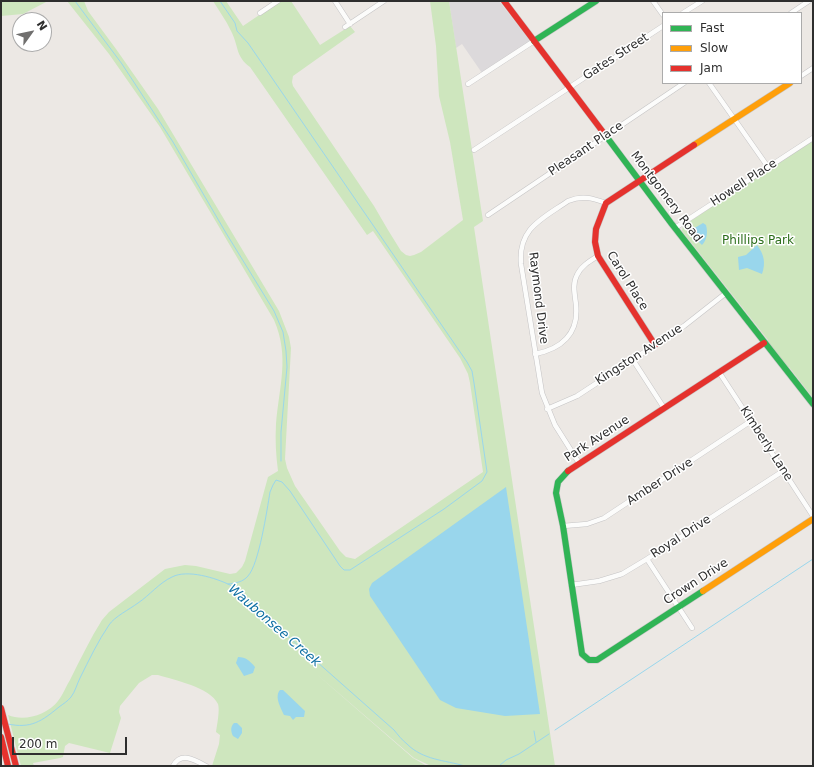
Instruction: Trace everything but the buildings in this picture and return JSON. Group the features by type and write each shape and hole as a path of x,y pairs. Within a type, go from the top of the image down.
{"street":[{"path":"260,13 278,1"},
{"path":"335,1 350,24"},
{"path":"345,27 384,1"},
{"name":"Montgomery Road","path":"504,1 675,228 813,404"},
{"path":"468,84 596,1"},
{"path":"653,1 662,14"},
{"path":"685,12 702,1"},
{"path":"792,12 809,1"},
{"name":"Gates Street","path":"474,150 662,27"},
{"path":"802,75 813,68"},
{"name":"Pleasant Place","path":"488,215 682,84"},
{"path":"710,84 768,167"},
{"path":"606,203 734,118 788,84"},
{"name":"Howell Place","path":"675,228 813,138"},
{"name":"Raymond Drive","path":"579,463 558,431 547,409 539,382 521,264 521,247 531,227 568,201 587,197 606,203"},
{"name":"Carol Place","path":"606,203 595,228 594,242 598,256 655,345"},
{"path":"534,354 545,352 559,346 573,330 576,316 575,280 584,266 598,256"},
{"name":"Kingston Avenue","path":"547,409 577,396 633,360 684,326 726,293"},
{"name":"Park Avenue","path":"590,660 582,654 556,493 558,482 565,473 579,463 764,343"},
{"path":"633,360 664,408"},
{"name":"Kimberly Lane","path":"719,372 813,517"},
{"name":"Amber Drive","path":"562,526 587,524 604,518 751,421"},
{"name":"Royal Drive","path":"571,585 599,581 622,574 647,560 783,471"},
{"name":"Crown Drive","path":"590,660 597,660 813,517"},
{"path":"647,560 692,628"},
{"path":"1,709 16,766"},
{"path":"1,737 8,766"},
{"path":"173,766 179,759 185,757 189,757 206,766"}],"shaded area":[{"path":"449,1 499,1 530,41 482,73 462,44 456,48"}],"green space":[{"path":"1,1 48,1 27,12 12,12 12,15 1,16"},
{"path":"67,1 84,1 88,11 158,109 279,311 289,337 291,348 285,459 287,468 295,486 340,551 346,557 355,559 483,472 468,374 460,358 373,231 367,235 250,67 242,59 225,19 213,1 226,1 243,26 280,1 291,1 320,45 350,26 355,32 293,76 292,82 293,86 374,206 401,251 410,256 421,252 463,220 450,142 439,96 436,46 430,1 449,1 483,221 474,227 555,766 431,766 414,758 313,671 413,758 427,766 212,766 219,744 220,735 216,732 219,714 218,704 208,693 191,685 158,675 152,675 139,683 120,706 119,712 121,718 110,753 69,743 65,746 63,757 33,763 34,766 21,766 8,715 21,718 35,716 53,706 61,696 102,620 109,612 165,569 185,565 230,574 236,573 245,561 268,477 278,471 276,430 282,359 279,334 274,320 160,127 109,54"},
{"name":"Phillips Park","path":"813,139 813,398 789,367 787,369 764,343 768,340 682,231 683,226"}],"water":[{"path":"703,223 706,225 707,233 705,241 702,245 690,233 693,229"},
{"path":"757,245 764,259 762,274 747,268 739,270 738,257 746,255"},
{"path":"506,487 540,714 505,716 456,708 440,700 370,596 369,589 372,583"},
{"path":"238,657 246,659 255,667 253,673 244,676 236,663"},
{"path":"280,690 283,690 305,711 304,717 296,717 293,720 290,716 284,715 278,699 278,693"},
{"path":"234,723 237,723 242,728 242,733 238,739 233,736 232,733 231,728"}],"waterway":[{"path":"75,1 122,64 173,142 274,311 283,332 287,367 281,432 281,461"},
{"path":"220,1 235,23 237,31 248,43 467,362 472,371 487,472 482,481 444,509 350,570 344,570 340,566 290,491 282,482 276,480 270,492 262,536 252,570 244,580 237,583 228,584"},
{"path":"555,730 813,559"},
{"name":"Waubonsee Creek","path":"8,724 30,725 36,723 67,701 74,693 94,651 111,622 172,577 193,574 209,577 230,585 394,730 403,741 413,749 434,759 465,766"},
{"path":"534,731 536,742"},
{"path":"499,766 506,760 519,754 549,734"}],"traffic: fast":[{"path":"534,41 596,1"},
{"path":"606,136 671,223 813,404"},
{"path":"568,471 558,482 556,493 563,526 582,654 589,660 597,660 703,591"}],"traffic: slow":[{"path":"694,145 788,84"},
{"path":"703,591 813,519"}],"traffic: jam":[{"path":"504,1 606,136"},
{"path":"655,345 598,256 595,242 596,229 606,203 694,145"},
{"path":"568,471 764,343"},
{"path":"1,708 16,766"},
{"path":"1,737 8,766"}]}
